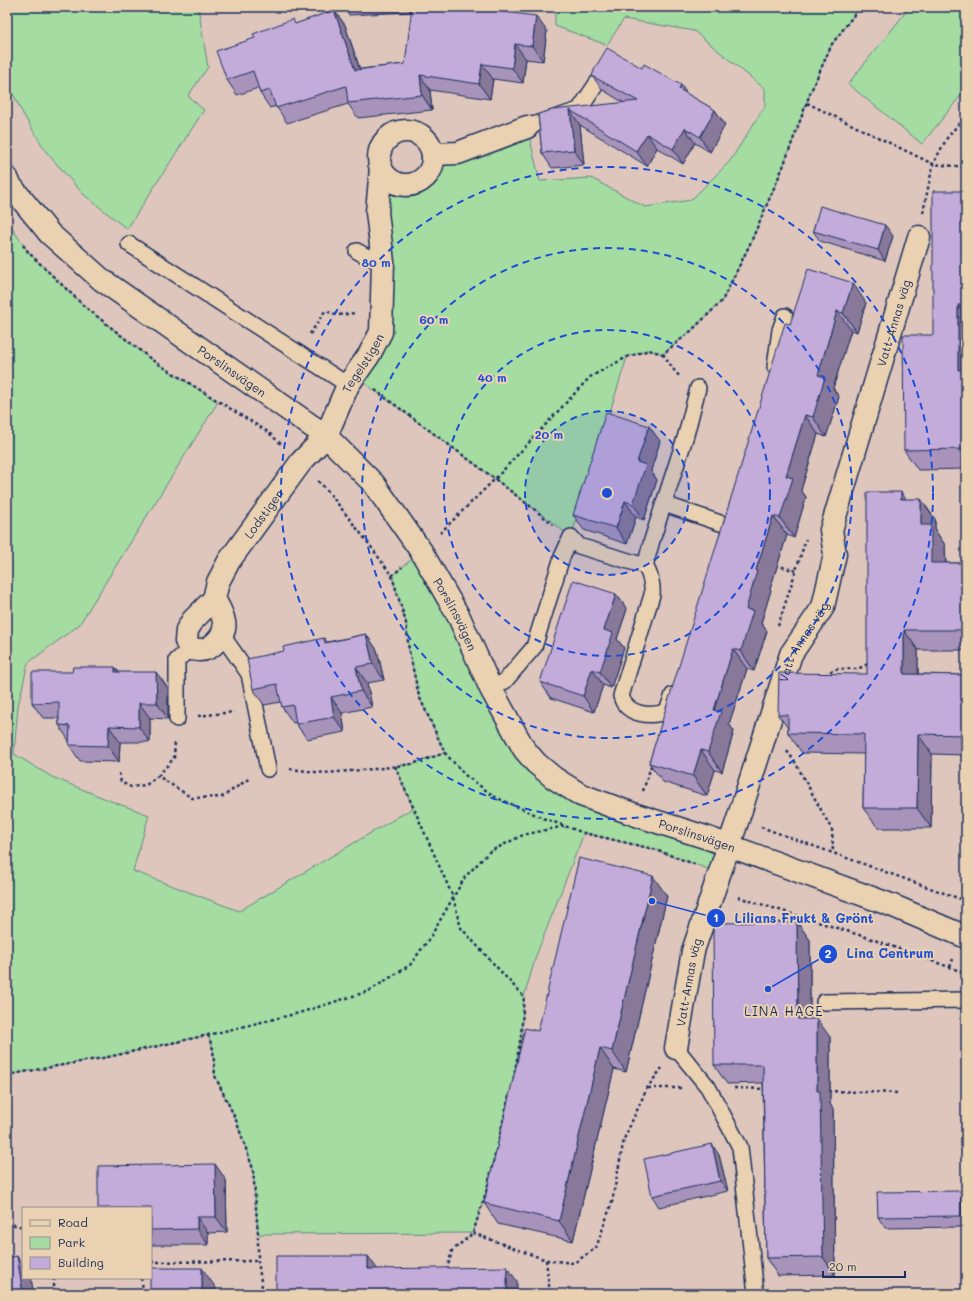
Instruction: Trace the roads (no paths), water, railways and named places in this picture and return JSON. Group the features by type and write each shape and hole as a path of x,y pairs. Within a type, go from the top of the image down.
{"street":[{"path":"381,168 386,177 393,182 402,185 415,184 430,171 433,164 433,154 458,153 528,127"},
{"name":"Tegelstigen","path":"326,436 351,381 369,355 382,332 383,262 377,212 381,168 379,159 380,150 384,142 390,136 397,132 404,131 421,135 429,143 433,154"},
{"name":"Porslinsvägen","path":"7,178 10,185 50,234 102,280 326,436 374,484 421,551 459,617 491,689 524,749 536,763 554,778 581,795 636,815 708,838 891,905 966,937"},
{"name":"Vatt-Annas väg","path":"676,1048 694,951 791,654 823,607 835,554 831,530 919,236"},
{"name":"Lodstigen","path":"190,649 186,641 186,630 193,620 214,599 218,582 229,561 301,462 326,436"},
{"path":"190,649 200,650 208,648 222,635 224,622 214,599"}],"lane":[{"path":"528,127 579,110 597,83"},
{"path":"130,244 298,353 351,381"},
{"path":"357,251 383,262"},
{"path":"771,384 780,330 785,316"},
{"path":"645,566 686,435 698,388"},
{"path":"664,504 727,525"},
{"path":"491,689 505,681 534,647 562,557 571,537 579,546 645,566 648,569 653,586 652,594 624,683 621,696 623,702 629,708 645,715 659,714 667,711 677,682"},
{"path":"222,635 249,674 268,769"},
{"path":"177,719 177,660 190,649"},
{"path":"824,1002 966,1000"},
{"path":"676,1048 708,1087 740,1147 756,1294"}],"place":[{"name":"Lilians Frukt & Grönt","path":"652,901"},
{"name":"Lina Centrum","path":"768,989"}],"district":[{"name":"LINA HAGE","path":"784,1010"}]}
